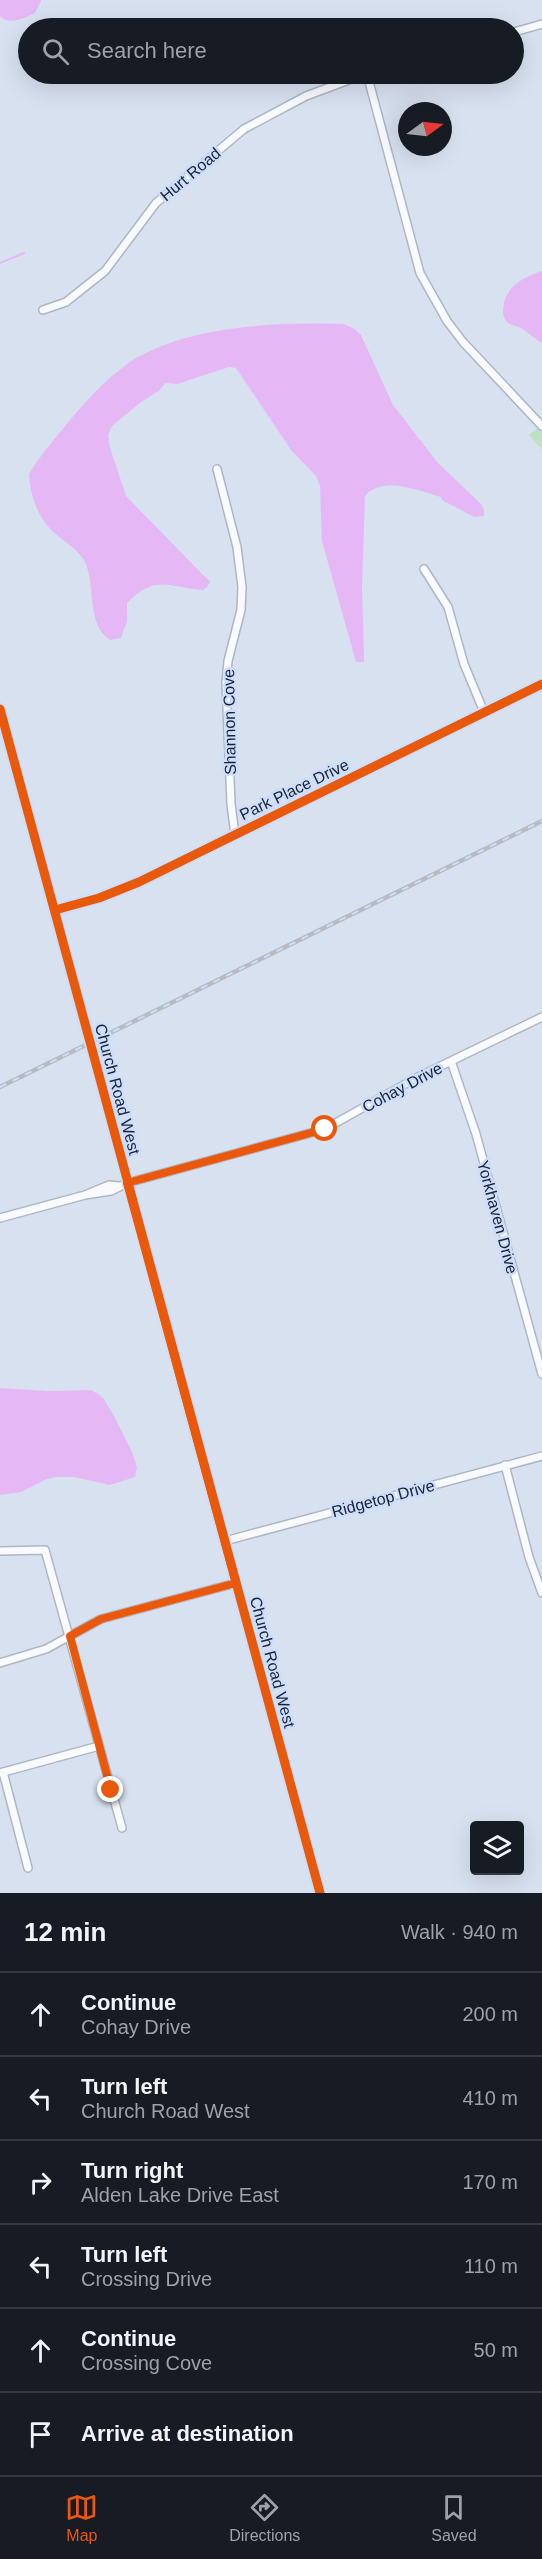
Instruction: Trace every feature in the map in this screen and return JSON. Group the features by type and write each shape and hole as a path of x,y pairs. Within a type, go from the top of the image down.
{"street":[{"path":"524,29 542,24"},
{"name":"Hurt Road","path":"43,310 66,302 105,271 156,203 244,129 306,96 339,84"},
{"path":"369,84 420,273 447,321 463,342 542,426"},
{"name":"Shannon Cove","path":"217,469 237,547 242,587 242,610 230,654 226,683 231,804 235,835"},
{"path":"424,569 448,608 464,664 484,712"},
{"name":"Park Place Drive","path":"55,910 127,887 542,684"},
{"name":"Church Road West","path":"0,709 320,1893"},
{"name":"Cohay Drive","path":"0,1218 85,1195 111,1191 119,1185 316,1132 451,1061 542,1017"},
{"name":"Yorkhaven Drive","path":"451,1061 479,1146 542,1374"},
{"name":"Ridgetop Drive","path":"225,1541 542,1456"},
{"path":"505,1465 529,1557 542,1593"},
{"path":"0,1551 45,1550 122,1828"},
{"path":"0,1663 39,1652 101,1619 236,1583"},
{"path":"28,1868 2,1773 99,1746"}],"green space":[{"path":"539,427 542,430 542,449 529,435"}],"shaded area":[{"path":"0,0 41,0 35,13 23,18 12,21 0,16"},
{"path":"542,271 542,343 523,329 506,321 503,308 508,294 516,284"},
{"path":"344,324 361,335 393,405 438,463 481,504 484,516 474,517 442,500 441,497 402,486 381,486 365,496 362,587 364,662 356,662 322,541 320,486 316,476 291,450 236,368 229,367 177,384 165,383 159,391 141,402 112,426 108,435 110,448 126,496 210,582 203,590 164,584 147,588 127,603 127,621 121,638 110,640 102,633 94,615 85,562 76,551 51,530 34,500 29,474 42,455 80,408 103,384 130,362 153,350 178,340 234,328 262,325"},
{"path":"0,1388 48,1391 91,1390 98,1394 104,1399 132,1452 137,1467 135,1477 110,1485 74,1477 56,1477 21,1492 0,1495"}],"waterway":[{"path":"0,263 24,253"}],"railway":[{"path":"0,1087 542,821"}],"cycle path":[{"path":"55,910 99,898 139,882 542,684"},
{"path":"0,709 320,1893"}],"route":[{"path":"111,1790 70,1636 101,1619 236,1583 127,1183 325,1129"}]}
